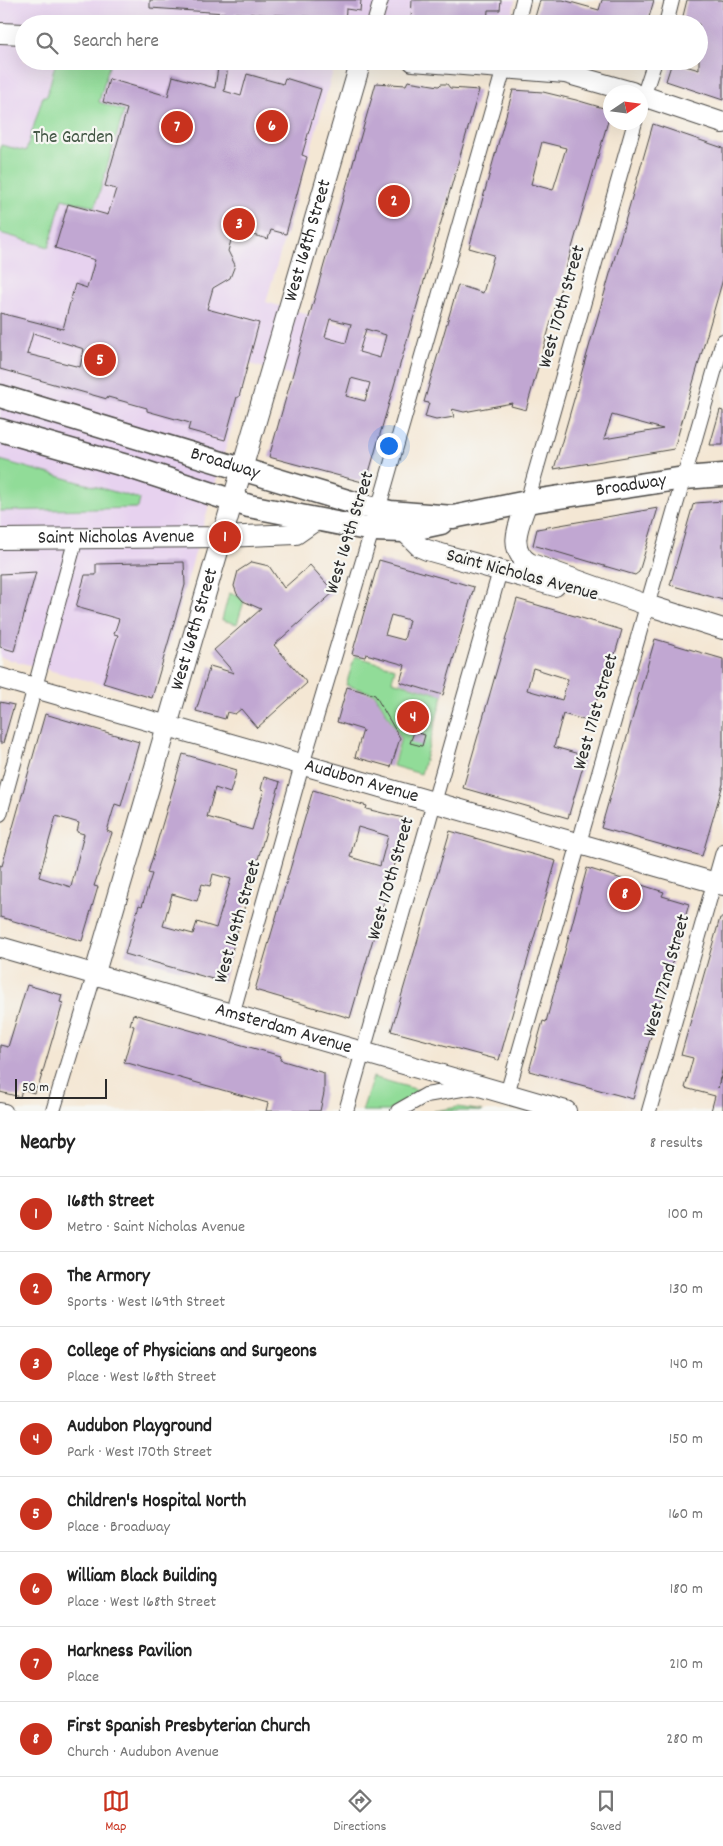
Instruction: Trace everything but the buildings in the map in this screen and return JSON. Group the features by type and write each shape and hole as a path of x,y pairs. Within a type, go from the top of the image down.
{"main road":[{"path":"0,32 15,33"},
{"name":"West 168th Street","path":"94,976 358,70"},
{"path":"545,70 565,73 603,85"},
{"path":"648,100 723,123"},
{"name":"Broadway","path":"0,396 242,470 404,531 447,522 453,518"},
{"name":"Broadway","path":"0,430 108,460 232,501 316,520 453,518 527,502 684,478 723,475"},
{"path":"108,460 119,433"},
{"name":"Saint Nicholas Avenue","path":"527,502 516,535 517,550 523,559 542,569 647,606 723,628"},
{"name":"Saint Nicholas Avenue","path":"0,539 222,538 296,534 316,520"},
{"name":"Saint Nicholas Avenue","path":"404,531 420,547 593,596 647,606"},
{"name":"Audubon Avenue","path":"0,678 719,883"},
{"name":"Amsterdam Avenue","path":"1,950 566,1111"}],"street":[{"path":"377,15 381,0"},
{"path":"519,15 523,0"},
{"path":"668,15 672,0"},
{"name":"West 169th Street","path":"232,1015 302,765 375,520 504,70"},
{"path":"644,85 651,70"},
{"name":"West 170th Street","path":"527,502 634,130"},
{"name":"West 171st Street","path":"507,1094 723,341"},
{"path":"0,814 76,538"},
{"name":"West 170th Street","path":"346,1111 500,571"},
{"name":"West 172nd Street","path":"649,1111 719,883 723,852"},
{"name":"West 168th Street","path":"53,1111 94,976"},
{"path":"398,1111 426,1095 480,1086"},
{"path":"0,1110 5,1111"}],"shaded area":[{"path":"0,0 515,0 512,15 15,15 15,70 333,70 266,302 409,344 391,404 250,364 153,698 0,657"}],"green space":[{"name":"The Garden","path":"54,70 108,70 99,102 124,111 95,207 62,199 49,247 0,233 1,145 26,151 43,96 47,96"},
{"path":"0,460 140,499 138,508 0,511"},
{"path":"229,593 238,596 244,601 237,624 222,620"},
{"path":"355,656 395,668 392,681 443,695 421,774 393,766 401,738 375,694 346,685"},
{"path":"373,1077 422,1091 388,1111 362,1111"},
{"path":"458,1107 483,1111 434,1111"}],"place":[{"name":"William Black Building","path":"272,126"},
{"name":"Harkness Pavilion","path":"177,127"},
{"name":"The Armory","path":"394,201"},
{"name":"College of Physicians and Surgeons","path":"239,224"},
{"name":"Children's Hospital North","path":"100,360"},
{"name":"168th Street","path":"225,537"},
{"name":"Audubon Playground","path":"413,717"},
{"name":"First Spanish Presbyterian Church","path":"625,894"}]}
